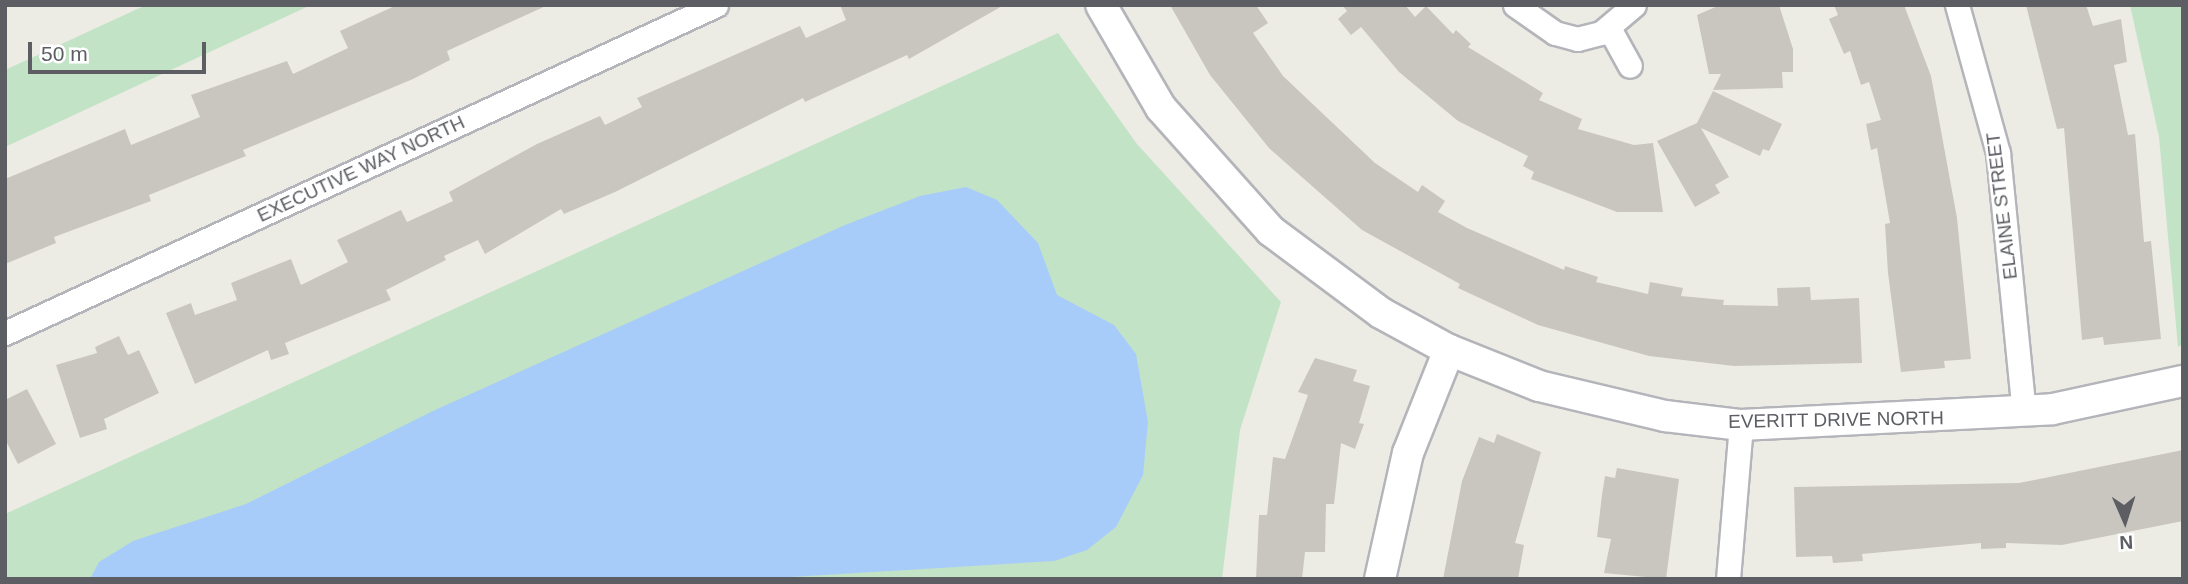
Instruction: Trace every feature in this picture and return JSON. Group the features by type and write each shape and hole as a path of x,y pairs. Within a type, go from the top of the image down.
{"street":[{"name":"EXECUTIVE WAY NORTH","path":"5,333 716,5"},
{"name":"EVERITT DRIVE NORTH","path":"1101,5 1161,108 1246,207 1350,293 1449,350 1552,390 1665,416 1741,425 2024,412 2116,398 2183,381"},
{"path":"1516,5 1566,38 1590,37 1609,28 1634,5"},
{"name":"ELAINE STREET","path":"1957,5 1998,153 2024,412"},
{"path":"1609,28 1630,66"},
{"path":"1380,579 1408,453 1449,350"},
{"path":"1728,579 1741,425"}],"green space":[{"path":"146,5 311,5 5,147 5,70"},
{"path":"2130,5 2183,5 2183,344 2178,347 2159,137"},
{"path":"1058,33 1137,144 1281,302 1240,430 1222,579 5,579 5,514"}],"water":[{"path":"966,187 997,200 1038,243 1057,295 1114,325 1136,354 1148,422 1143,475 1116,527 1087,550 1054,561 758,579 90,579 99,562 133,541 246,504 435,410 845,225 920,196"}],"building":[{"path":"397,5 548,5 447,51 450,60 413,79 243,150 246,156 149,195 151,201 54,237 56,243 5,264 5,179 125,129 131,145 200,117 191,95 287,61 293,74 348,48 340,31"},
{"path":"840,5 1004,5 909,59 907,55 805,102 803,98 615,192 564,214 561,209 485,254 478,240 444,256 446,260 386,290 391,300 285,343 289,354 271,360 268,350 195,384 166,313 191,303 195,315 237,300 231,283 291,259 301,285 348,262 337,240 401,210 407,222 453,201 449,192 537,144 600,116 605,125 642,107 637,98 800,26 806,38 846,20"},
{"path":"1170,5 1256,5 1268,23 1253,33 1283,76 1375,163 1418,192 1422,185 1445,201 1438,212 1467,228 1564,270 1565,266 1598,277 1596,282 1648,294 1650,282 1683,288 1681,296 1724,300 1723,305 1778,306 1777,288 1810,287 1811,300 1859,298 1862,363 1734,366 1649,356 1538,325 1458,288 1460,284 1362,230 1269,148 1210,75"},
{"path":"1342,5 1405,5 1415,17 1426,6 1453,34 1456,30 1471,44 1468,47 1543,93 1539,100 1582,119 1578,129 1634,145 1653,143 1663,212 1617,212 1531,179 1534,172 1523,166 1528,156 1458,121 1399,72 1361,27 1351,35 1338,19 1347,11"},
{"path":"1720,5 1779,5 1793,49 1793,72 1782,72 1783,88 1713,90 1721,74 1709,74 1697,15"},
{"path":"1834,5 1904,5 1931,76 1957,218 1971,359 1944,361 1945,368 1901,372 1888,273 1885,224 1890,223 1877,148 1871,150 1866,124 1881,120 1869,82 1861,85 1850,51 1844,54 1829,19 1838,15"},
{"path":"2026,5 2086,5 2093,26 2121,19 2127,62 2114,65 2128,135 2135,134 2144,242 2151,241 2161,339 2104,345 2103,337 2082,340 2064,128 2057,129"},
{"path":"1713,91 1782,124 1769,151 1763,149 1760,156 1701,128 1729,177 1715,185 1720,193 1695,207 1657,141 1697,123"},
{"path":"119,336 128,355 139,350 159,393 104,419 107,429 80,438 56,365 97,353 95,347"},
{"path":"1315,358 1357,370 1353,381 1370,386 1359,423 1364,424 1355,449 1341,443 1334,504 1326,504 1325,552 1305,552 1302,579 1256,579 1259,515 1267,515 1273,457 1285,459 1308,395 1298,392"},
{"path":"27,389 56,444 18,464 5,439 5,400"},
{"path":"1497,434 1541,452 1515,543 1524,545 1518,579 1443,579 1462,481 1479,437 1494,443"},
{"path":"2183,450 2183,521 2062,545 2006,543 2006,548 1981,549 1981,543 1862,554 1863,561 1833,563 1832,556 1796,557 1794,487 2019,483"},
{"path":"1617,468 1679,479 1666,579 1604,573 1611,539 1597,537 1602,495 1605,476 1615,478"}]}
